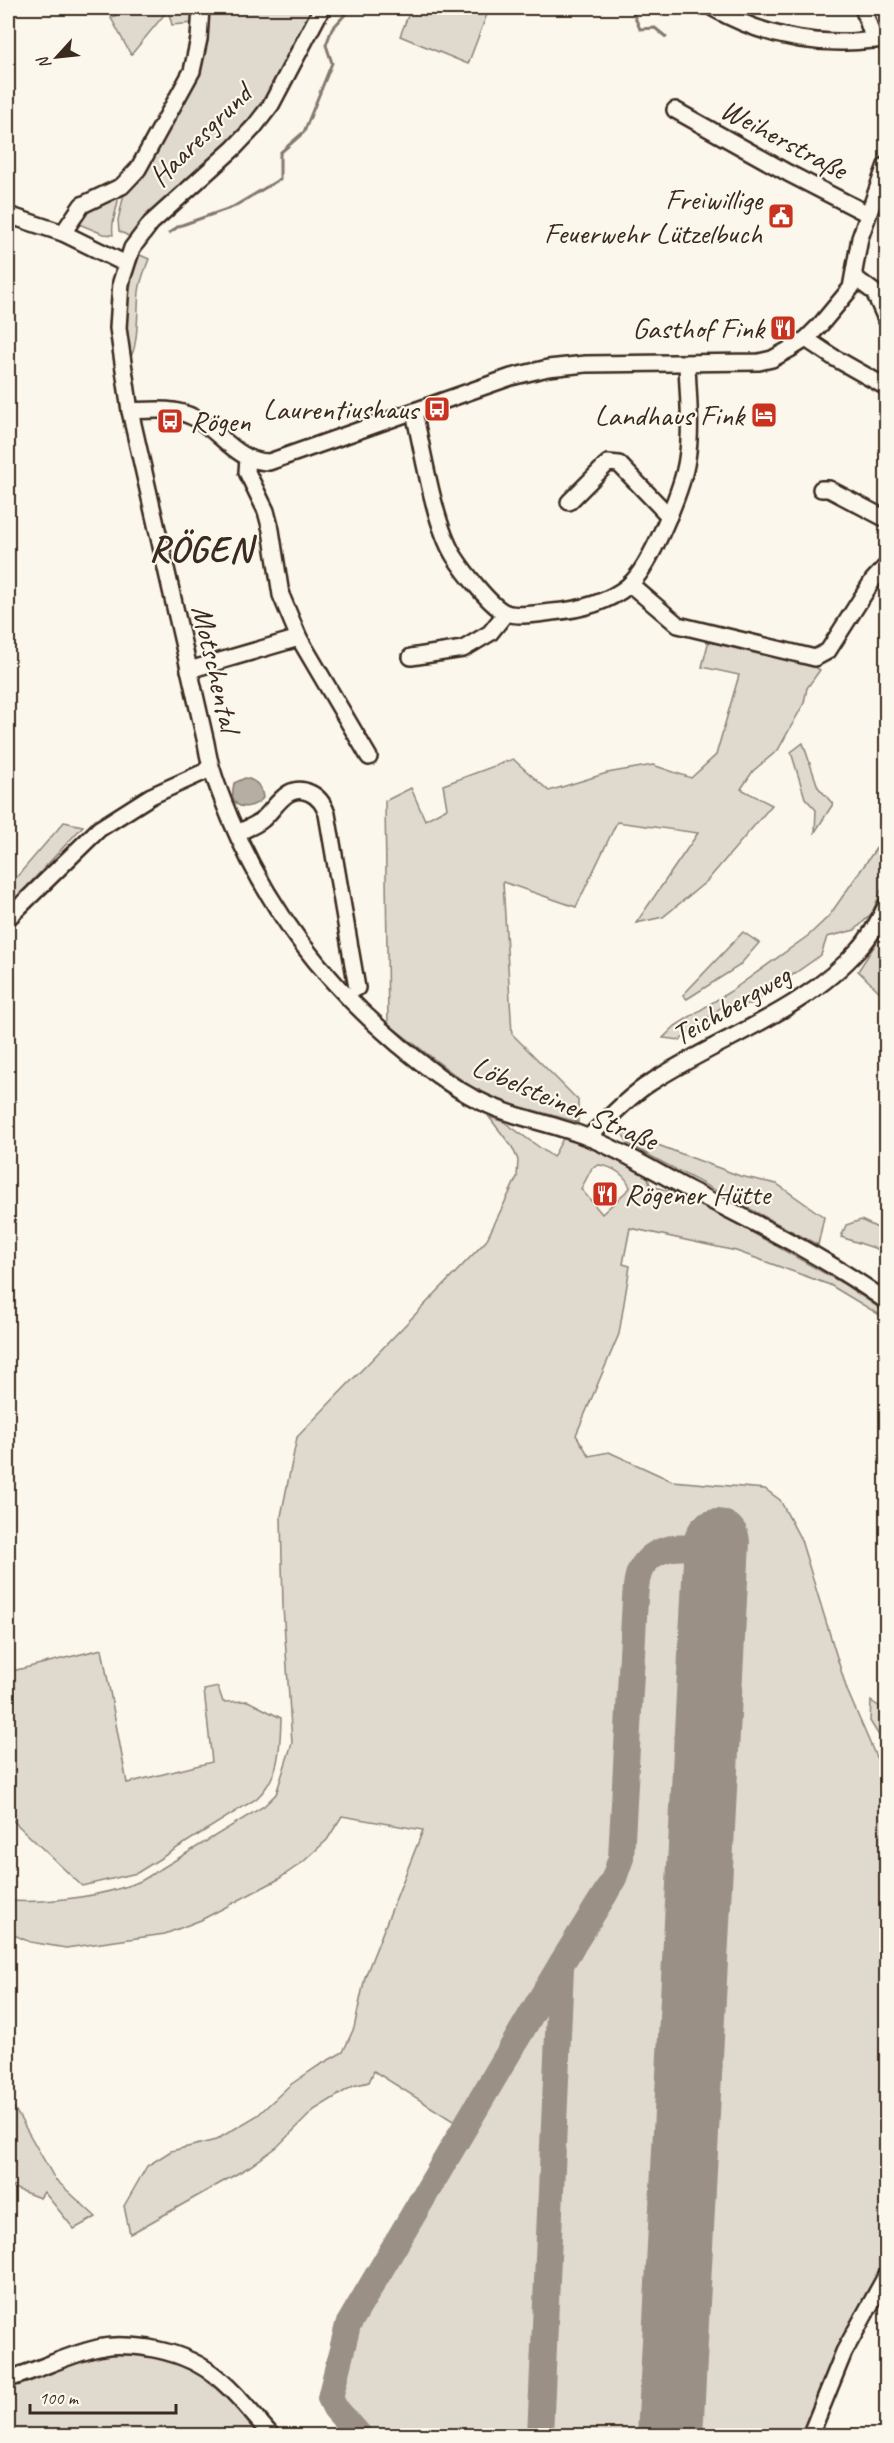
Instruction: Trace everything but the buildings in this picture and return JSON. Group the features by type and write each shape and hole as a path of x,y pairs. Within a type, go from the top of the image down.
{"street":[{"path":"63,232 82,206 131,179 155,141 192,71 199,39 201,8"},
{"name":"Haaresgrund","path":"126,264 132,248 160,213 234,148 254,127 287,78 322,8"},
{"path":"713,8 750,27 798,40 848,42 880,39 863,8"},
{"name":"Weiherstraße","path":"675,110 788,173 868,214"},
{"path":"130,411 172,410 193,417 248,458 261,462 276,461 510,377 548,368 586,364 759,362 772,359 806,339 835,309 851,288 856,254 886,165"},
{"path":"8,215 63,232 126,264"},
{"name":"Motschental","path":"126,264 118,301 118,328 130,411 206,743 209,766"},
{"path":"854,277 874,292 886,319"},
{"path":"806,339 886,387"},
{"path":"414,412 447,541 454,556 491,602 506,613 538,614 580,609 615,594 630,584 641,571 669,516 681,488 687,460 690,434 687,364"},
{"path":"248,458 247,472 269,520 281,595 299,638 369,757"},
{"path":"569,502 608,463 614,462 619,464 669,516"},
{"path":"821,489 829,489 886,519"},
{"path":"630,584 678,625 815,658 820,657 831,647 873,580 886,566"},
{"path":"411,657 463,649 490,633 506,613"},
{"path":"189,670 299,638"},
{"path":"8,918 99,829 151,796 204,772 209,766"},
{"name":"Löbelsteiner Straße","path":"209,766 237,833 263,887 284,922 321,969 369,1020 441,1078 477,1100 504,1112 589,1137 770,1230 836,1267 886,1301"},
{"path":"237,833 259,823 279,800 292,792 307,791 322,803 327,814 357,988"},
{"name":"Teichbergweg","path":"589,1137 648,1084 701,1052 770,1016 820,984 862,946 886,906"},
{"path":"810,2436 844,2352 886,2277"},
{"path":"8,2379 104,2346 138,2347 174,2352 203,2366 226,2384 272,2436"}],"shaded area":[{"path":"128,8 194,8 193,23 172,25 168,10 131,55 111,18"},
{"path":"205,8 319,8 260,110 214,158 158,206 132,238 119,231 118,220 124,194 144,172 195,71"},
{"path":"411,8 489,9 468,64 400,36"},
{"path":"118,193 113,235 103,234 74,222 84,210"},
{"path":"140,255 149,259 140,288 136,338 129,359 127,332 129,294"},
{"path":"710,636 806,661 820,670 807,688 804,703 778,750 753,771 741,789 772,805 707,881 663,917 636,923 698,833 617,822 576,907 503,882 512,1034 578,1100 578,1122 484,1097 388,1024 385,801 411,788 425,820 447,808 443,785 513,759 549,791 607,773 653,765 691,778 716,755 739,675 702,667"},
{"path":"803,743 818,787 833,804 815,832 816,810 805,798 791,752"},
{"path":"245,778 258,785 263,798 252,805 243,807 235,803 233,791 234,783"},
{"path":"64,822 83,826 8,907 8,887"},
{"path":"886,834 886,879 872,913 855,930 827,937 821,955 751,1004 724,1005 680,1040 663,1038 675,1026 731,991 809,935 829,916"},
{"path":"886,928 886,998 858,971"},
{"path":"743,932 759,943 739,966 687,999 683,995"},
{"path":"489,1117 504,1122 553,1157 565,1135 615,1157 647,1174 650,1185 696,1201 842,1283 885,1312 883,1317 830,1285 736,1251 630,1228 623,1264 630,1266 619,1334 576,1435 589,1456 609,1452 672,1481 765,1489 780,1500 801,1540 847,1690 876,1757 886,1774 886,2263 841,2348 803,2435 371,2435 348,2413 339,2396 342,2362 354,2320 469,2131 374,2071 369,2082 353,2086 314,2110 277,2147 249,2167 130,2234 124,2206 147,2166 171,2151 216,2140 258,2115 290,2085 343,2052 354,2028 365,1977 423,1830 342,1816 327,1840 303,1862 277,1880 201,1920 165,1934 66,1948 30,1942 14,1935 8,1928 8,1901 76,1898 126,1887 141,1881 264,1806 276,1794 292,1743 283,1607 281,1516 297,1437 486,1241 517,1177 518,1160 512,1147","holes":["599,1165 622,1175 630,1188 602,1214 581,1189 592,1168"]},
{"path":"621,1131 740,1176 777,1184 824,1217 818,1245 628,1144"},
{"path":"861,1220 886,1232 886,1252 841,1237 846,1225"},
{"path":"102,1649 127,1783 212,1762 204,1690 218,1687 223,1702 248,1701 281,1718 280,1741 274,1772 256,1799 137,1873 82,1886 8,1816 8,1672"},
{"path":"871,1701 886,1711 886,1747 870,1721"},
{"path":"8,2097 55,2179 96,2217 74,2229 44,2192 40,2198 8,2186"},
{"path":"105,2348 195,2363 269,2435 8,2435 8,2381"}],"waterway":[{"path":"169,233 179,226 233,207 280,179 280,153 304,132 332,63 326,45 332,29 351,8"},
{"path":"586,8 592,12 612,8"},
{"path":"631,8 640,29 655,28 666,37"}],"taxiway":[{"path":"360,2436 335,2408 330,2398 348,2325 561,1964 605,1894 621,1858 635,1599 640,1571 649,1559 667,1549 697,1549 716,1554"},
{"path":"540,2436 561,1968"}],"runway":[{"path":"670,2436 717,1542"}],"place":[{"name":"Freiwillige Feuerwehr Lützelbuch","path":"781,216"},
{"name":"Gasthof Fink","path":"783,328"},
{"name":"Laurentiushaus","path":"437,409"},
{"name":"Landhaus Fink","path":"764,415"},
{"name":"Rögen","path":"170,421"},
{"name":"Rögener Hütte","path":"605,1194"}],"district":[{"name":"RÖGEN","path":"201,548"}]}
